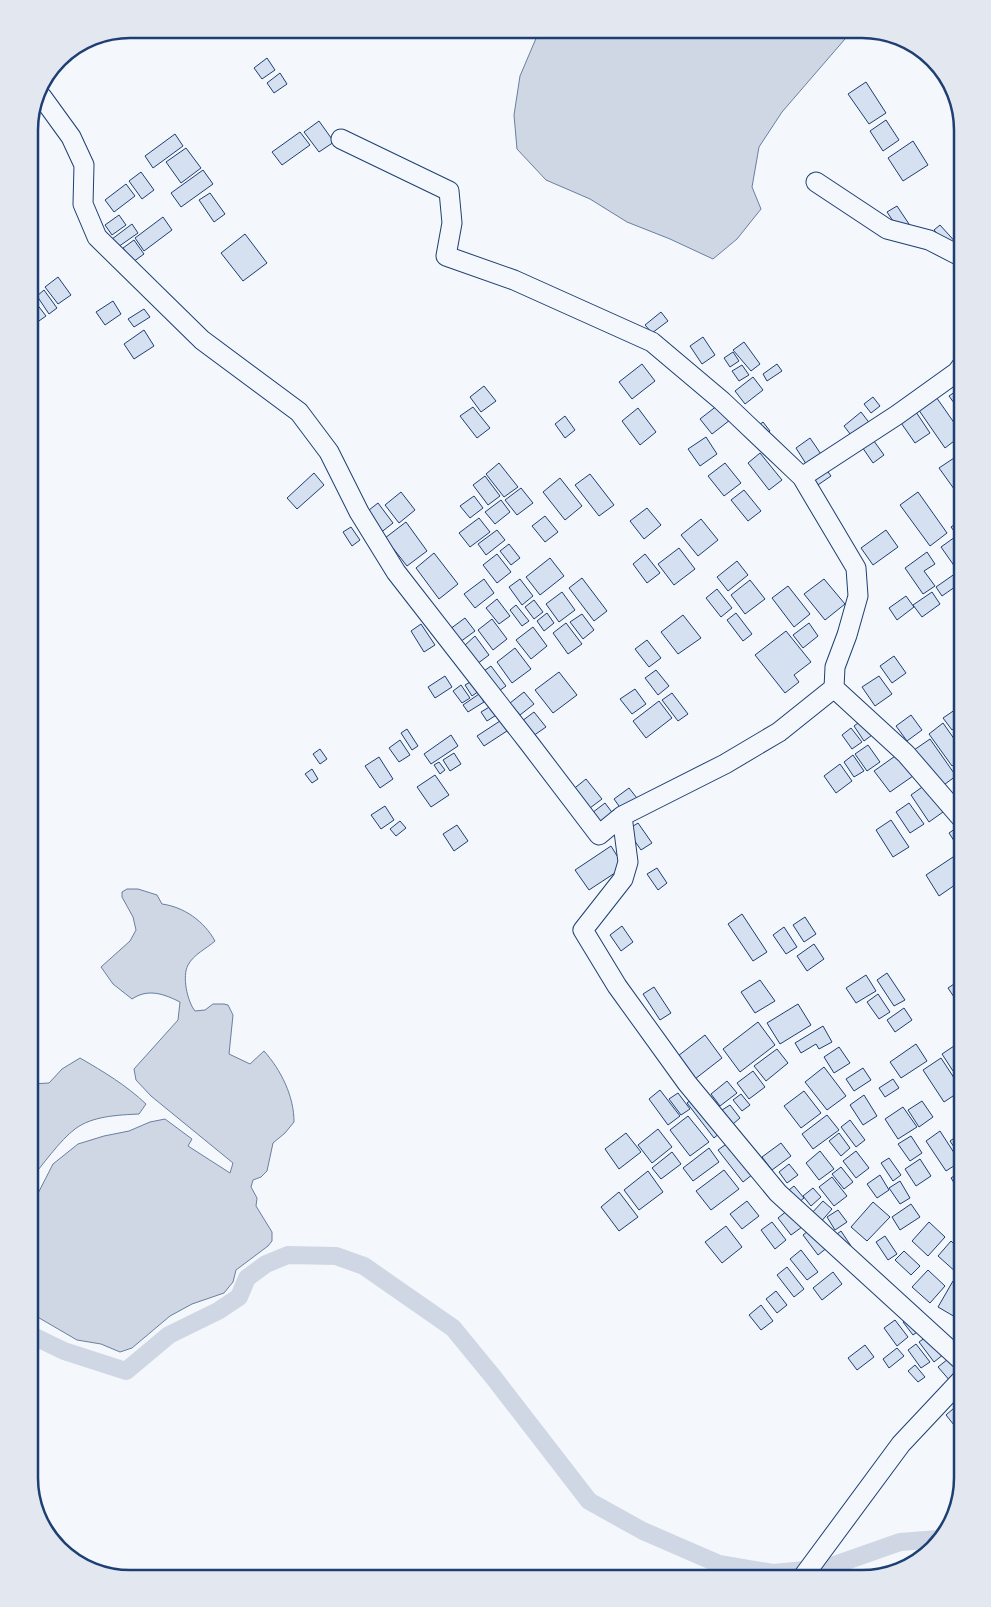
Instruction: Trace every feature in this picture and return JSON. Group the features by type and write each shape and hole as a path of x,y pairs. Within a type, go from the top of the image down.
{"street":[{"path":"43,98 71,137 84,165 84,204 97,238 202,340 300,412 329,452 359,512 396,572 530,743 598,836 622,816 725,764 779,732 834,688 835,667 847,635 858,596 856,568 802,477 722,401 652,342 514,280 446,256 452,223 449,191 341,139"},
{"path":"816,182 887,230 929,240 954,254"},
{"path":"802,477 897,415 954,374"},
{"path":"834,688 906,754 954,810"},
{"path":"622,816 628,862 623,879 583,930 612,978 686,1083 778,1193 954,1354"},
{"path":"808,1570 901,1444 954,1388"}],"shaded area":[{"path":"536,38 846,38 782,112 759,147 752,187 761,209 737,239 713,259 627,222 590,199 546,180 517,149 514,115 520,76"},
{"path":"127,889 138,889 157,895 162,904 186,912 205,927 215,941 193,958 186,970 185,982 192,1007 195,1011 205,1010 213,1004 228,1005 233,1015 229,1054 250,1064 264,1051 276,1066 289,1093 294,1122 273,1143 267,1171 261,1177 253,1180 251,1187 257,1198 256,1206 272,1232 272,1241 236,1270 233,1282 224,1293 192,1304 170,1316 132,1348 120,1352 101,1344 77,1340 38,1317 38,1193 53,1164 78,1144 129,1131 150,1122 165,1119 192,1139 188,1146 230,1173 233,1163 151,1096 136,1080 134,1069 178,1020 180,1002 156,993 144,994 132,999 113,984 101,967 130,941 136,930 133,917 122,897 122,892"},
{"path":"80,1058 123,1085 146,1104 139,1114 97,1119 75,1129 57,1146 38,1170 38,1084 49,1083 62,1069"}],"building":[{"path":"267,58 275,70 262,79 254,68"},
{"path":"280,73 287,84 274,93 267,83"},
{"path":"866,82 886,113 869,124 848,94"},
{"path":"886,120 899,140 883,151 870,131"},
{"path":"319,121 334,142 319,152 304,132"},
{"path":"300,132 310,145 282,165 272,152"},
{"path":"175,134 183,146 153,168 145,156"},
{"path":"913,141 928,165 903,181 888,158"},
{"path":"186,148 201,168 181,183 166,162"},
{"path":"203,170 213,184 181,207 171,193"},
{"path":"141,172 154,190 142,199 129,181"},
{"path":"126,184 135,196 114,212 105,200"},
{"path":"210,193 225,214 214,222 199,200"},
{"path":"897,206 909,224 899,230 887,212"},
{"path":"119,215 126,225 112,235 105,225"},
{"path":"163,217 172,230 144,251 135,238"},
{"path":"132,224 138,233 118,247 112,239"},
{"path":"940,225 954,240 953,252 934,230"},
{"path":"245,234 267,263 243,281 221,253"},
{"path":"134,240 144,254 133,262 123,248"},
{"path":"58,277 71,295 58,304 45,287"},
{"path":"44,290 57,308 49,314 38,295"},
{"path":"113,301 121,314 105,325 96,312"},
{"path":"38,306 46,316 38,322"},
{"path":"144,309 150,317 134,327 128,319"},
{"path":"661,312 668,321 652,333 645,325"},
{"path":"144,330 154,346 134,359 124,344"},
{"path":"703,337 715,355 702,364 690,346"},
{"path":"744,342 760,364 751,371 733,350"},
{"path":"733,352 739,361 730,367 724,358"},
{"path":"642,364 655,381 632,399 619,382"},
{"path":"777,364 782,371 767,381 763,374"},
{"path":"742,365 749,375 739,381 732,371"},
{"path":"753,377 763,390 745,404 735,391"},
{"path":"484,386 496,401 481,412 470,397"},
{"path":"954,393 954,403 949,396"},
{"path":"934,394 954,423 954,441 945,448 916,406"},
{"path":"873,397 880,406 871,413 864,404"},
{"path":"718,405 730,420 712,434 700,419"},
{"path":"473,407 490,428 477,438 460,416"},
{"path":"638,408 656,432 640,445 622,421"},
{"path":"914,409 930,433 915,443 899,420"},
{"path":"861,412 871,425 854,439 844,426"},
{"path":"565,416 575,430 565,438 555,424"},
{"path":"763,422 770,431 762,437 755,428"},
{"path":"706,437 717,454 700,466 688,449"},
{"path":"871,437 884,455 873,463 860,444"},
{"path":"810,438 823,457 808,467 796,448"},
{"path":"760,453 782,480 769,490 748,463"},
{"path":"954,458 954,489 939,468"},
{"path":"499,463 518,487 504,497 486,474"},
{"path":"725,463 741,483 724,496 708,476"},
{"path":"823,465 831,476 815,487 807,477"},
{"path":"314,473 324,485 297,509 287,498"},
{"path":"590,474 614,505 599,516 575,485"},
{"path":"485,476 500,496 488,505 473,485"},
{"path":"560,478 582,506 565,520 543,492"},
{"path":"521,488 533,503 517,515 505,500"},
{"path":"744,490 761,511 748,521 731,500"},
{"path":"401,492 415,510 399,523 385,505"},
{"path":"918,492 947,533 930,546 900,505"},
{"path":"474,496 483,508 470,518 460,506"},
{"path":"501,500 510,512 495,524 485,512"},
{"path":"378,503 393,523 379,534 364,514"},
{"path":"647,508 661,525 644,539 630,521"},
{"path":"545,516 558,532 545,542 532,526"},
{"path":"479,518 490,532 470,547 459,533"},
{"path":"701,519 718,540 698,556 681,535"},
{"path":"406,522 427,551 407,566 385,538"},
{"path":"351,527 360,540 352,546 343,532"},
{"path":"497,530 505,540 486,555 478,544"},
{"path":"886,530 898,547 873,565 861,548"},
{"path":"954,538 954,566 941,547"},
{"path":"509,544 520,558 511,565 500,551"},
{"path":"679,548 695,569 674,585 658,564"},
{"path":"927,552 935,564 924,571 935,586 923,594 905,568"},
{"path":"434,553 458,584 439,599 416,568"},
{"path":"497,554 511,572 497,583 483,565"},
{"path":"645,554 660,573 647,583 633,564"},
{"path":"550,558 564,576 540,595 526,577"},
{"path":"737,561 748,575 728,591 717,577"},
{"path":"954,574 954,588 942,596 936,587"},
{"path":"582,578 607,611 594,621 569,588"},
{"path":"484,579 494,593 475,608 464,594"},
{"path":"520,579 533,596 522,605 509,587"},
{"path":"824,579 845,604 825,620 804,594"},
{"path":"750,580 765,599 745,614 731,595"},
{"path":"788,586 810,614 794,627 772,598"},
{"path":"717,589 732,608 721,617 706,598"},
{"path":"562,592 575,610 559,622 546,604"},
{"path":"932,592 940,604 922,617 913,605"},
{"path":"906,596 914,607 897,620 889,608"},
{"path":"497,599 510,616 499,624 486,608"},
{"path":"534,600 543,612 534,619 525,607"},
{"path":"516,605 529,621 522,626 510,610"},
{"path":"547,613 554,623 544,631 537,621"},
{"path":"736,613 752,634 743,641 727,620"},
{"path":"582,614 594,630 583,639 570,622"},
{"path":"683,615 701,638 678,654 661,632"},
{"path":"465,618 475,631 456,645 446,632"},
{"path":"492,619 507,639 493,650 478,630"},
{"path":"566,623 582,644 568,654 553,633"},
{"path":"809,623 818,636 803,648 793,635"},
{"path":"421,624 435,645 424,652 411,631"},
{"path":"533,627 547,646 531,659 516,640"},
{"path":"786,631 811,662 794,675 799,682 785,693 755,655"},
{"path":"475,636 489,655 477,664 464,646"},
{"path":"647,640 661,658 649,667 635,649"},
{"path":"515,648 531,669 512,683 497,662"},
{"path":"894,656 906,673 892,683 880,666"},
{"path":"491,666 506,686 496,693 481,673"},
{"path":"656,670 669,686 658,695 645,678"},
{"path":"559,672 577,695 553,713 535,690"},
{"path":"445,676 452,687 435,698 428,687"},
{"path":"879,676 892,694 875,706 862,687"},
{"path":"472,681 479,691 472,696 465,685"},
{"path":"461,685 470,698 462,703 453,691"},
{"path":"635,689 646,704 632,714 620,699"},
{"path":"524,692 534,704 520,715 510,703"},
{"path":"672,693 688,714 678,721 662,700"},
{"path":"479,694 484,702 468,712 463,705"},
{"path":"659,701 672,718 646,738 633,721"},
{"path":"496,703 501,712 487,721 481,712"},
{"path":"954,710 954,728 952,730 943,718"},
{"path":"534,712 546,727 533,736 522,721"},
{"path":"911,715 922,730 907,741 896,726"},
{"path":"503,719 510,729 484,746 477,736"},
{"path":"862,720 872,735 864,741 854,726"},
{"path":"943,723 954,739 954,765 952,766 929,734"},
{"path":"851,728 862,742 852,749 842,735"},
{"path":"407,729 418,746 412,750 401,733"},
{"path":"451,735 458,746 431,764 424,754"},
{"path":"930,739 954,773 954,777 941,787 914,750"},
{"path":"400,740 410,755 399,762 389,748"},
{"path":"868,745 880,762 867,771 855,754"},
{"path":"320,749 327,759 320,764 313,754"},
{"path":"454,753 461,764 450,771 443,760"},
{"path":"898,754 913,776 890,792 874,771"},
{"path":"853,755 864,771 854,777 844,762"},
{"path":"379,757 393,779 380,788 365,766"},
{"path":"439,762 445,770 440,774 434,765"},
{"path":"840,764 852,781 836,793 824,776"},
{"path":"312,769 318,779 312,783 305,774"},
{"path":"435,775 449,795 431,807 417,787"},
{"path":"586,779 602,799 586,811 571,791"},
{"path":"925,785 943,812 929,822 911,795"},
{"path":"629,788 640,802 624,813 614,799"},
{"path":"605,803 614,815 597,827 588,816"},
{"path":"909,803 924,824 910,833 896,812"},
{"path":"385,806 394,820 381,829 371,815"},
{"path":"891,820 909,847 893,857 876,830"},
{"path":"400,821 406,828 396,836 390,829"},
{"path":"638,823 652,843 641,850 627,830"},
{"path":"457,825 468,841 454,851 443,834"},
{"path":"954,830 954,841 949,833"},
{"path":"611,846 624,867 589,890 575,870"},
{"path":"953,857 954,858 954,886 939,896 926,875"},
{"path":"657,868 667,883 658,890 647,874"},
{"path":"742,914 767,952 753,961 728,924"},
{"path":"805,917 816,934 804,942 793,925"},
{"path":"622,926 633,942 621,951 610,935"},
{"path":"784,927 797,947 786,954 773,935"},
{"path":"814,944 824,959 807,971 797,956"},
{"path":"887,973 905,1000 894,1006 877,980"},
{"path":"866,975 876,991 856,1003 846,988"},
{"path":"760,980 775,1001 755,1013 741,992"},
{"path":"954,984 954,997 948,988"},
{"path":"654,987 671,1013 660,1020 643,994"},
{"path":"878,994 890,1012 879,1019 867,1002"},
{"path":"798,1004 811,1025 780,1044 767,1023"},
{"path":"904,1008 912,1020 895,1032 887,1020"},
{"path":"758,1022 775,1045 740,1072 723,1049"},
{"path":"823,1026 832,1042 819,1049 816,1044 801,1053 795,1043"},
{"path":"705,1035 722,1058 695,1079 678,1056"},
{"path":"916,1044 927,1061 901,1078 890,1062"},
{"path":"954,1046 954,1070 953,1071 942,1054"},
{"path":"839,1047 850,1063 834,1073 824,1057"},
{"path":"777,1049 788,1063 766,1081 754,1066"},
{"path":"941,1058 954,1078 954,1095 944,1102 923,1070"},
{"path":"824,1067 846,1096 827,1110 805,1082"},
{"path":"863,1068 871,1080 854,1091 846,1079"},
{"path":"753,1071 765,1087 749,1099 737,1083"},
{"path":"893,1079 899,1088 885,1097 879,1088"},
{"path":"727,1081 737,1093 720,1106 711,1094"},
{"path":"660,1090 680,1116 668,1125 649,1099"},
{"path":"804,1091 821,1113 801,1128 784,1106"},
{"path":"678,1093 690,1109 681,1115 669,1099"},
{"path":"741,1094 750,1105 742,1111 733,1100"},
{"path":"864,1095 877,1116 863,1125 850,1105"},
{"path":"696,1096 722,1131 714,1138 687,1103"},
{"path":"922,1101 933,1117 919,1127 908,1110"},
{"path":"730,1105 740,1118 733,1124 722,1110"},
{"path":"903,1107 917,1127 898,1139 885,1119"},
{"path":"827,1115 839,1130 813,1149 802,1134"},
{"path":"688,1116 709,1142 690,1156 670,1130"},
{"path":"850,1120 865,1140 856,1147 841,1127"},
{"path":"658,1129 672,1147 652,1163 638,1145"},
{"path":"940,1131 954,1153 954,1166 946,1171 926,1141"},
{"path":"626,1133 641,1152 619,1169 605,1149"},
{"path":"839,1133 850,1148 841,1156 829,1141"},
{"path":"911,1136 922,1153 910,1161 898,1144"},
{"path":"954,1138 954,1147 950,1141"},
{"path":"729,1142 753,1174 743,1182 718,1150"},
{"path":"781,1143 791,1156 772,1170 762,1157"},
{"path":"709,1148 719,1162 693,1181 683,1168"},
{"path":"820,1151 834,1169 819,1180 806,1163"},
{"path":"856,1151 869,1168 856,1178 843,1161"},
{"path":"672,1152 681,1164 661,1179 652,1168"},
{"path":"889,1158 901,1175 893,1181 881,1163"},
{"path":"920,1159 931,1176 916,1186 905,1169"},
{"path":"789,1164 798,1175 787,1183 779,1172"},
{"path":"841,1167 853,1182 844,1189 832,1174"},
{"path":"724,1170 739,1189 711,1210 696,1191"},
{"path":"648,1171 663,1192 639,1210 624,1190"},
{"path":"880,1175 889,1190 877,1198 867,1184"},
{"path":"832,1177 847,1196 834,1206 819,1187"},
{"path":"900,1181 910,1198 900,1204 889,1188"},
{"path":"794,1186 804,1198 794,1206 784,1194"},
{"path":"813,1188 821,1197 811,1206 803,1196"},
{"path":"619,1192 638,1217 619,1231 601,1207"},
{"path":"747,1201 759,1216 742,1229 730,1214"},
{"path":"823,1201 832,1209 819,1224 810,1215"},
{"path":"873,1202 890,1217 867,1241 851,1227"},
{"path":"911,1204 920,1217 900,1230 892,1217"},
{"path":"788,1210 802,1227 791,1235 778,1218"},
{"path":"838,1210 847,1222 835,1230 827,1217"},
{"path":"772,1222 786,1240 775,1249 761,1230"},
{"path":"929,1222 945,1237 928,1256 912,1241"},
{"path":"726,1226 742,1247 722,1263 705,1242"},
{"path":"813,1227 828,1247 818,1255 803,1235"},
{"path":"841,1231 851,1246 843,1252 833,1237"},
{"path":"885,1236 897,1254 888,1260 876,1242"},
{"path":"951,1241 954,1244 954,1270 938,1256"},
{"path":"801,1250 818,1272 807,1280 790,1259"},
{"path":"904,1251 920,1266 911,1275 895,1260"},
{"path":"787,1267 804,1289 794,1297 777,1275"},
{"path":"928,1270 945,1286 930,1303 912,1287"},
{"path":"833,1272 842,1284 822,1300 813,1288"},
{"path":"953,1281 954,1316 938,1307"},
{"path":"776,1291 787,1305 777,1313 766,1299"},
{"path":"761,1305 773,1321 761,1330 749,1315"},
{"path":"910,1317 920,1330 913,1335 903,1322"},
{"path":"895,1320 908,1337 897,1346 884,1328"},
{"path":"929,1335 944,1354 934,1362 919,1342"},
{"path":"916,1344 930,1362 921,1368 908,1350"},
{"path":"865,1345 874,1357 857,1370 848,1358"},
{"path":"897,1348 904,1356 889,1368 883,1359"},
{"path":"948,1359 954,1366 954,1380 951,1382 938,1367"},
{"path":"915,1365 925,1377 918,1382 908,1371"},
{"path":"954,1408 954,1425 946,1415"}],"waterway":[{"path":"38,1338 64,1351 126,1371 169,1335 218,1311 239,1297 247,1278 266,1264 288,1255 336,1256 364,1266 453,1328 589,1501 643,1531 719,1564 754,1570"},
{"path":"806,1570 826,1568 900,1542 929,1540"}]}
